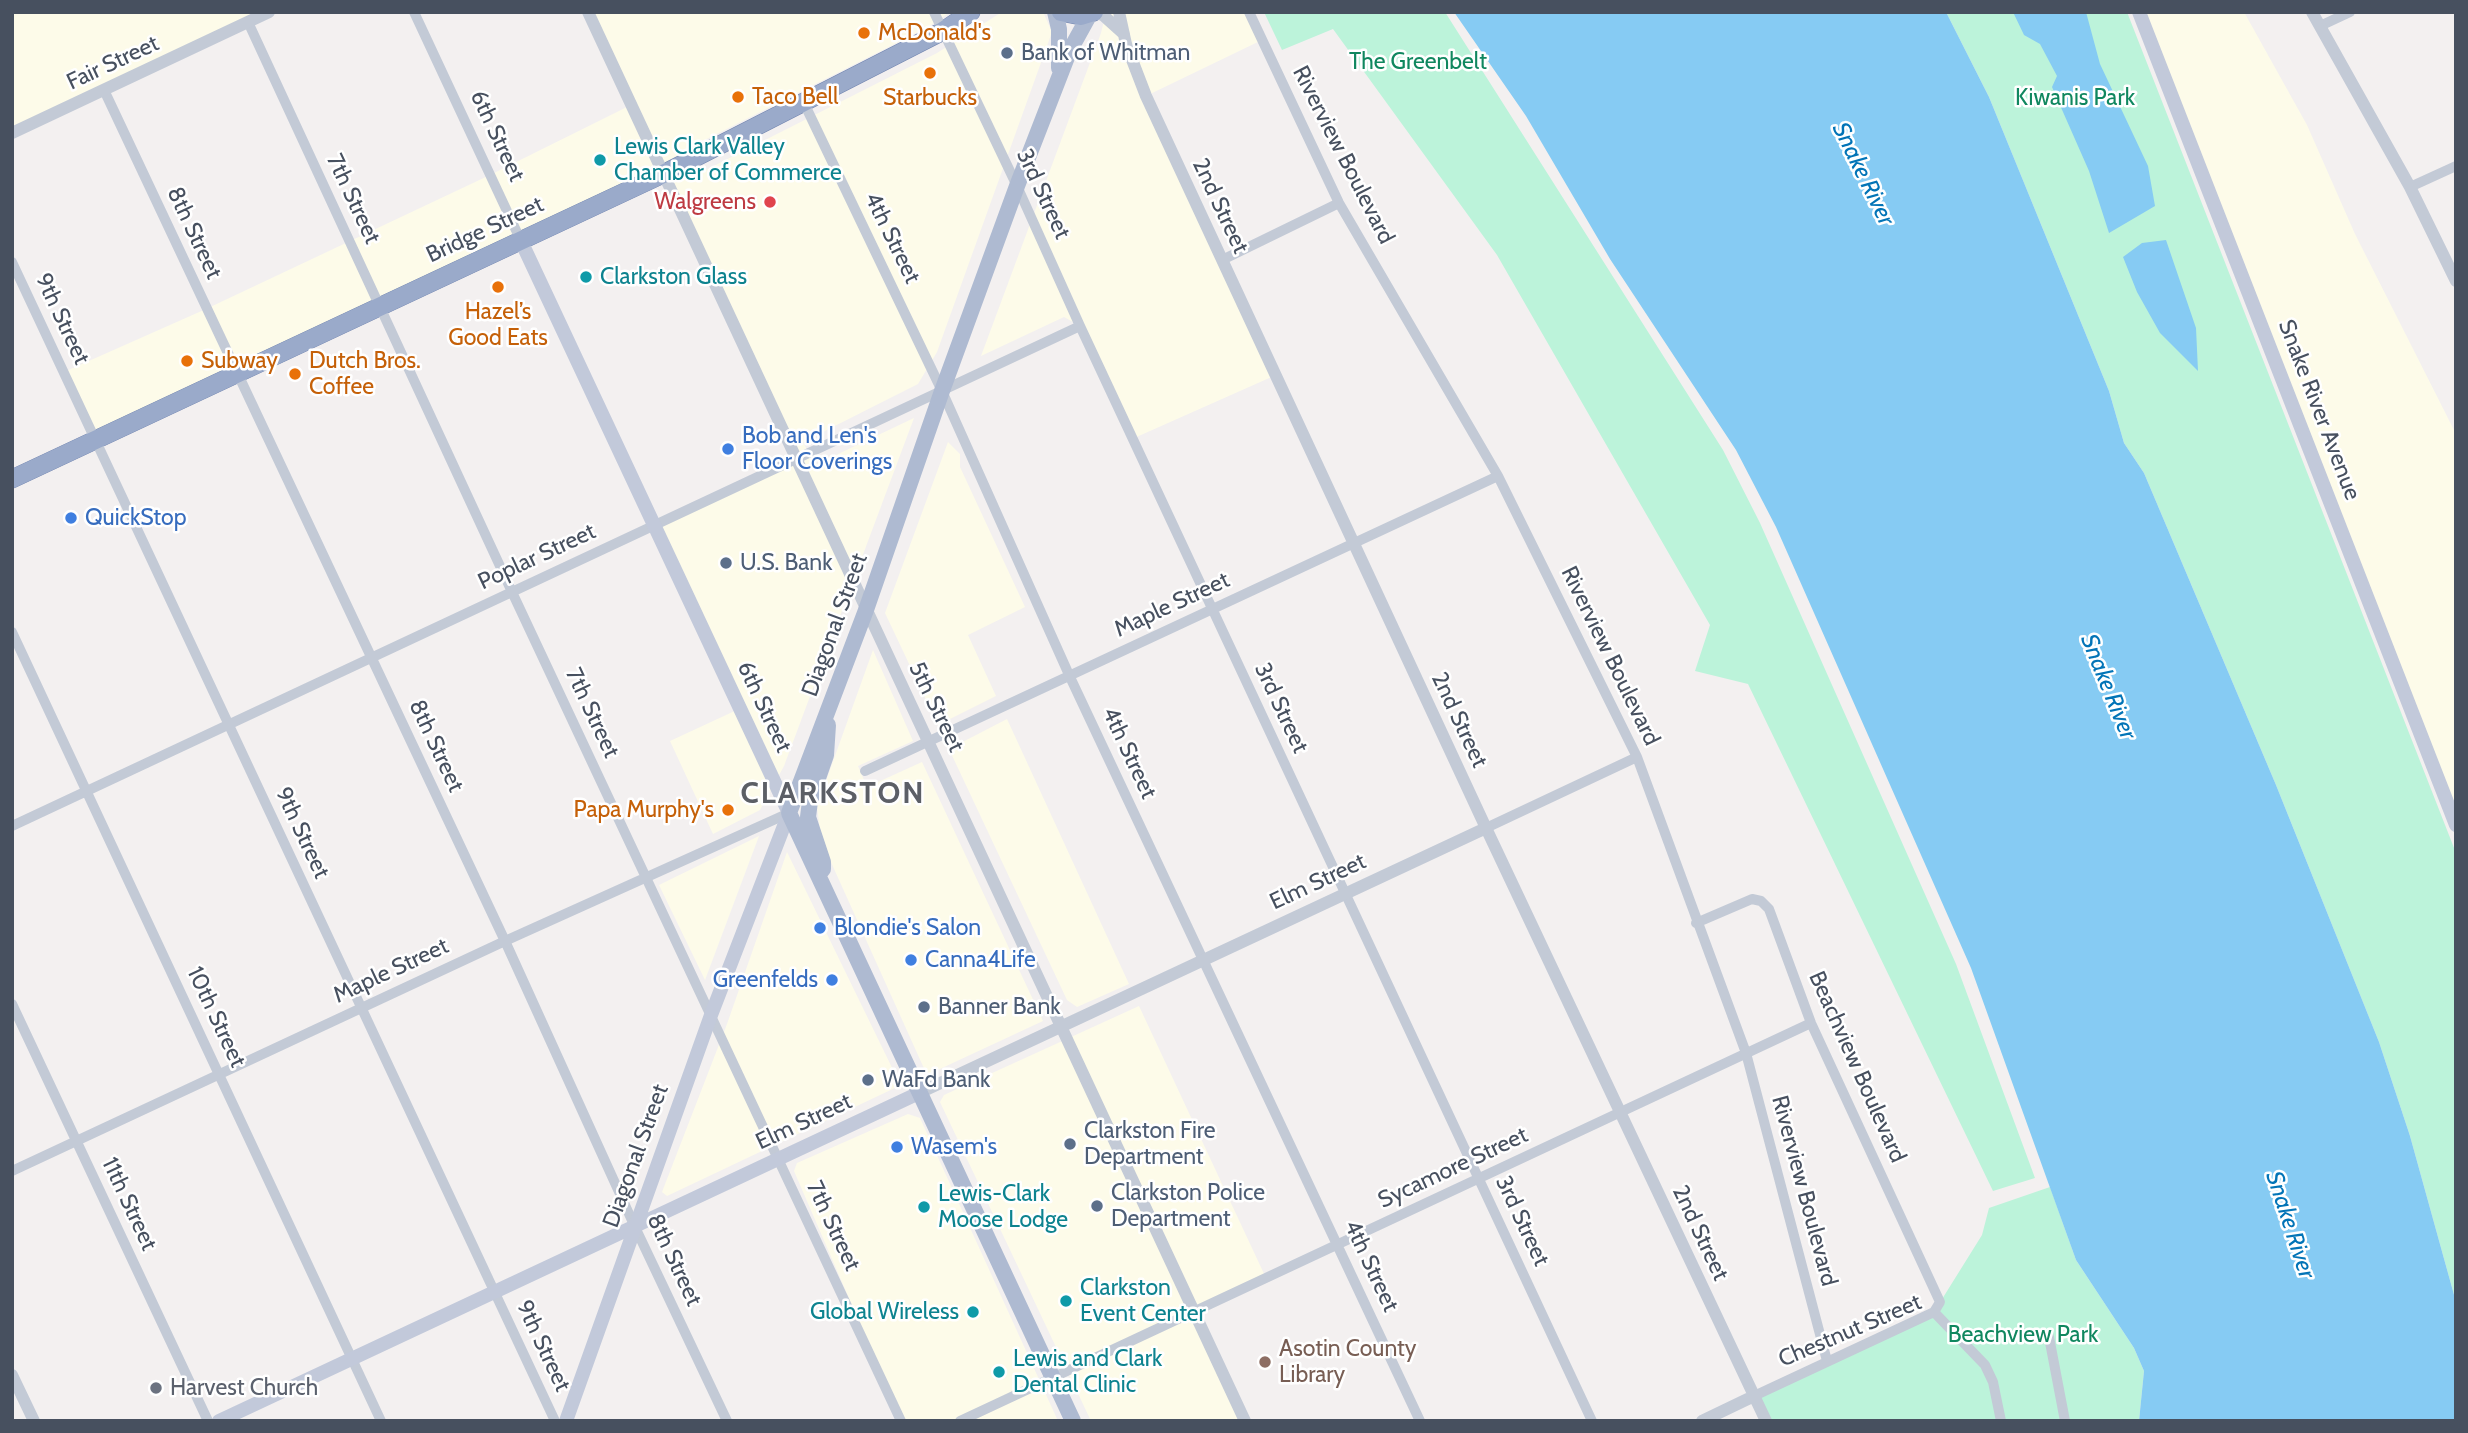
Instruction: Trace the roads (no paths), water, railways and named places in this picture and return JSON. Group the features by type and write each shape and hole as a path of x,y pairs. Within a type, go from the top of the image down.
{"highway":[{"name":"Bridge Street","path":"12,479 663,174 943,31 971,12"},
{"path":"1061,12 1072,16 1093,13"}],"main road":[{"name":"Diagonal Street","path":"1055,12 1059,29 1058,81"},
{"name":"Snake River Avenue","path":"2139,12 2456,825"},
{"name":"Diagonal Street","path":"566,1421 711,1015 866,610 1017,186 1069,52 1093,13"},
{"name":"6th Street","path":"521,241 1073,1421"},
{"path":"818,876 823,869 823,862 808,817 810,801 826,755 829,707"},
{"name":"Elm Street","path":"219,1421 919,1093"}],"street":[{"name":"Fair Street","path":"12,133 269,12"},
{"name":"6th Street","path":"414,12 521,241"},
{"name":"5th Street","path":"588,12 1245,1421"},
{"name":"3rd Street","path":"934,12 1592,1421"},
{"name":"2nd Street","path":"1119,12 1140,83 1486,828 1766,1421"},
{"name":"Riverview Boulevard","path":"1249,12 1339,203 1498,476 1637,757 1746,1053 1827,1361"},
{"path":"2312,12 2410,187 2456,281"},
{"path":"2320,26 2350,12"},
{"path":"1093,13 1104,16 1124,34"},
{"name":"7th Street","path":"248,22 901,1421"},
{"name":"8th Street","path":"104,90 505,941 727,1421"},
{"name":"4th Street","path":"804,103 942,391 1070,677 1420,1421"},
{"path":"2410,187 2456,166"},
{"path":"1222,260 1339,203"},
{"name":"9th Street","path":"12,262 555,1421"},
{"name":"Poplar Street","path":"12,826 1080,326"},
{"name":"Maple Street","path":"865,771 1498,476"},
{"name":"10th Street","path":"12,632 381,1421"},
{"name":"Elm Street","path":"919,1093 1637,757"},
{"name":"Maple Street","path":"12,1171 505,941 789,813"},
{"name":"Beachview Boulevard","path":"1696,923 1752,899 1761,901 1769,909 1811,1023 1940,1302 1934,1312"},
{"name":"11th Street","path":"12,1004 208,1421"},
{"name":"Sycamore Street","path":"960,1421 1811,1023"},
{"name":"Chestnut Street","path":"1702,1421 1934,1312 1985,1364 1993,1382 2001,1421"},
{"path":"2049,1337 2065,1421"},
{"path":"12,1375 34,1421"}],"water":[{"name":"Snake River","path":"1454,12 1946,12 1989,97 2109,391 2124,443 2144,473 2276,785 2379,1042 2410,1136 2456,1302 2456,1421 2139,1421 2144,1371 2134,1348 2076,1260 1971,968 1776,527 1736,450 1610,259 1526,116"},
{"path":"2013,12 2086,12 2100,64 2148,166 2155,206 2109,233 2089,171 2052,87 2057,76 2040,44 2024,35"},
{"path":"2166,240 2196,328 2198,371 2160,333 2137,292 2123,257 2142,243"}],"place":[{"name":"McDonald's","path":"864,33"},
{"name":"Bank of Whitman","path":"1007,53"},
{"name":"Starbucks","path":"930,73"},
{"name":"Taco Bell","path":"738,97"},
{"name":"Lewis Clark Valley Chamber of Commerce","path":"600,160"},
{"name":"Walgreens","path":"770,202"},
{"name":"Clarkston Glass","path":"586,277"},
{"name":"Hazel’s Good Eats","path":"498,287"},
{"name":"Subway","path":"187,361"},
{"name":"Dutch Bros. Coffee","path":"295,374"},
{"name":"Bob and Len's Floor Coverings","path":"728,449"},
{"name":"QuickStop","path":"71,518"},
{"name":"U.S. Bank","path":"726,563"},
{"name":"Papa Murphy's","path":"728,810"},
{"name":"Blondie's Salon","path":"820,928"},
{"name":"Canna4Life","path":"911,960"},
{"name":"Greenfelds","path":"832,980"},
{"name":"Banner Bank","path":"924,1007"},
{"name":"WaFd Bank","path":"868,1080"},
{"name":"Clarkston Fire Department","path":"1070,1144"},
{"name":"Wasem's","path":"897,1147"},
{"name":"Clarkston Police Department","path":"1097,1206"},
{"name":"Lewis-Clark Moose Lodge","path":"924,1207"},
{"name":"Clarkston Event Center","path":"1066,1301"},
{"name":"Global Wireless","path":"973,1312"},
{"name":"Asotin County Library","path":"1265,1362"},
{"name":"Lewis and Clark Dental Clinic","path":"999,1372"},
{"name":"Harvest Church","path":"156,1388"}],"district":[{"name":"CLARKSTON","path":"833,794"}],"park label":[{"name":"The Greenbelt","path":"1418,62"},
{"name":"Kiwanis Park","path":"2075,98"},
{"name":"Beachview Park","path":"2023,1335"}]}
